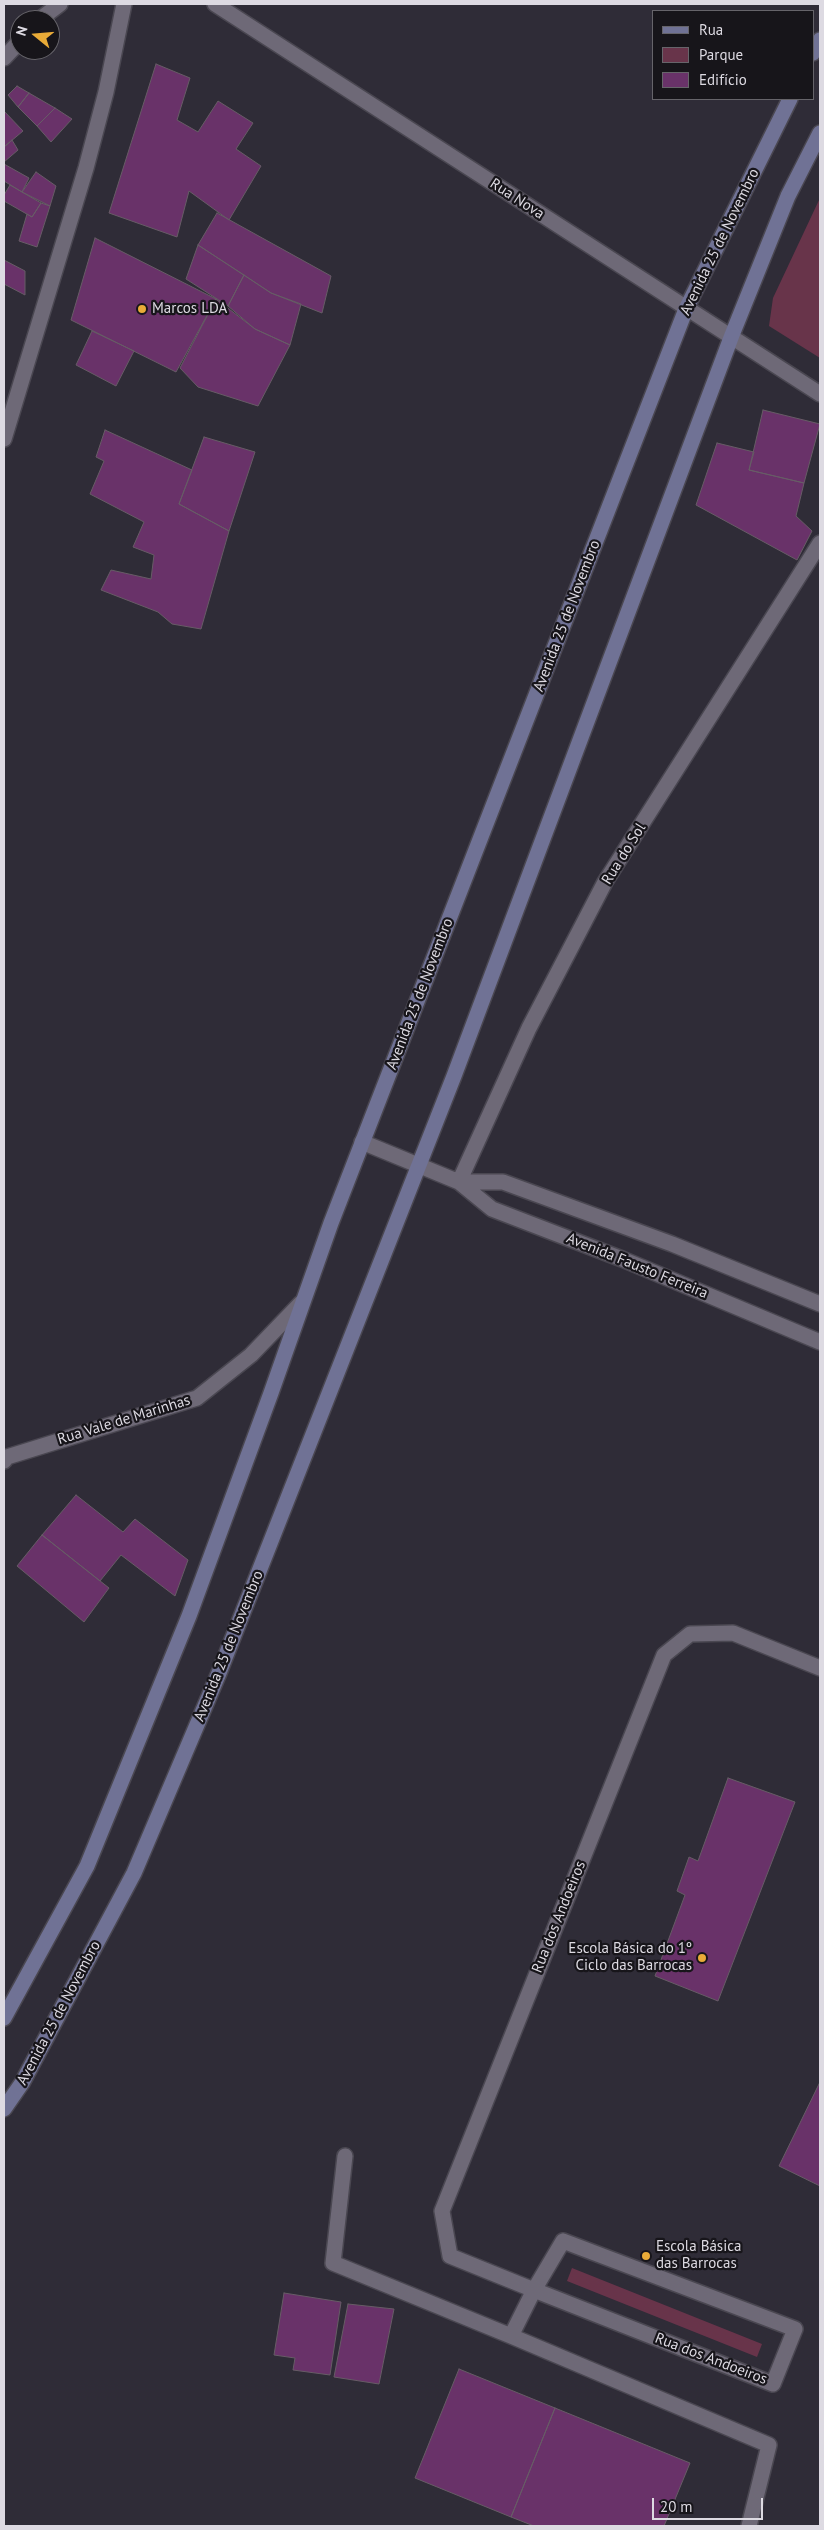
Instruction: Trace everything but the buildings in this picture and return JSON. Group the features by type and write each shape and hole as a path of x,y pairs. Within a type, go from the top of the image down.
{"street":[{"path":"4,439 86,168 106,92 124,4"},
{"name":"Rua Nova","path":"215,4 686,309 732,335 820,394"},
{"path":"814,51 820,40"},
{"name":"Avenida 25 de Novembro","path":"4,2018 87,1866 189,1616 271,1393 301,1304 362,1142 686,309 790,100"},
{"name":"Avenida 25 de Novembro","path":"4,2109 22,2083 134,1873 222,1664 454,1076 732,335 788,196 820,133"},
{"name":"Rua do Sol","path":"459,1182 529,1028 605,882 820,543"},
{"path":"362,1142 418,1165"},
{"name":"Avenida Fausto Ferreira","path":"418,1165 459,1182 492,1209 622,1259 820,1342"},
{"name":"Avenida Fausto Ferreira","path":"459,1182 502,1182 672,1244 820,1304"},
{"name":"Rua Vale de Marinhas","path":"4,1461 7,1457 196,1398 251,1355 301,1304"},
{"name":"Rua dos Andoeiros","path":"511,2336 534,2290 563,2241 795,2329 773,2384 534,2290 450,2256 442,2211 664,1655 690,1634 733,1633 820,1668"},
{"path":"345,2156 333,2263 769,2445 749,2526"}],"green space":[{"path":"820,198 820,358 769,326 773,298"},
{"path":"572,2268 762,2344 757,2357 567,2281"}],"place":[{"name":"Marcos LDA","path":"142,309"},
{"name":"Escola Básica do 1º Ciclo das Barrocas","path":"702,1958"},
{"name":"Escola Básica das Barrocas","path":"646,2256"}]}
